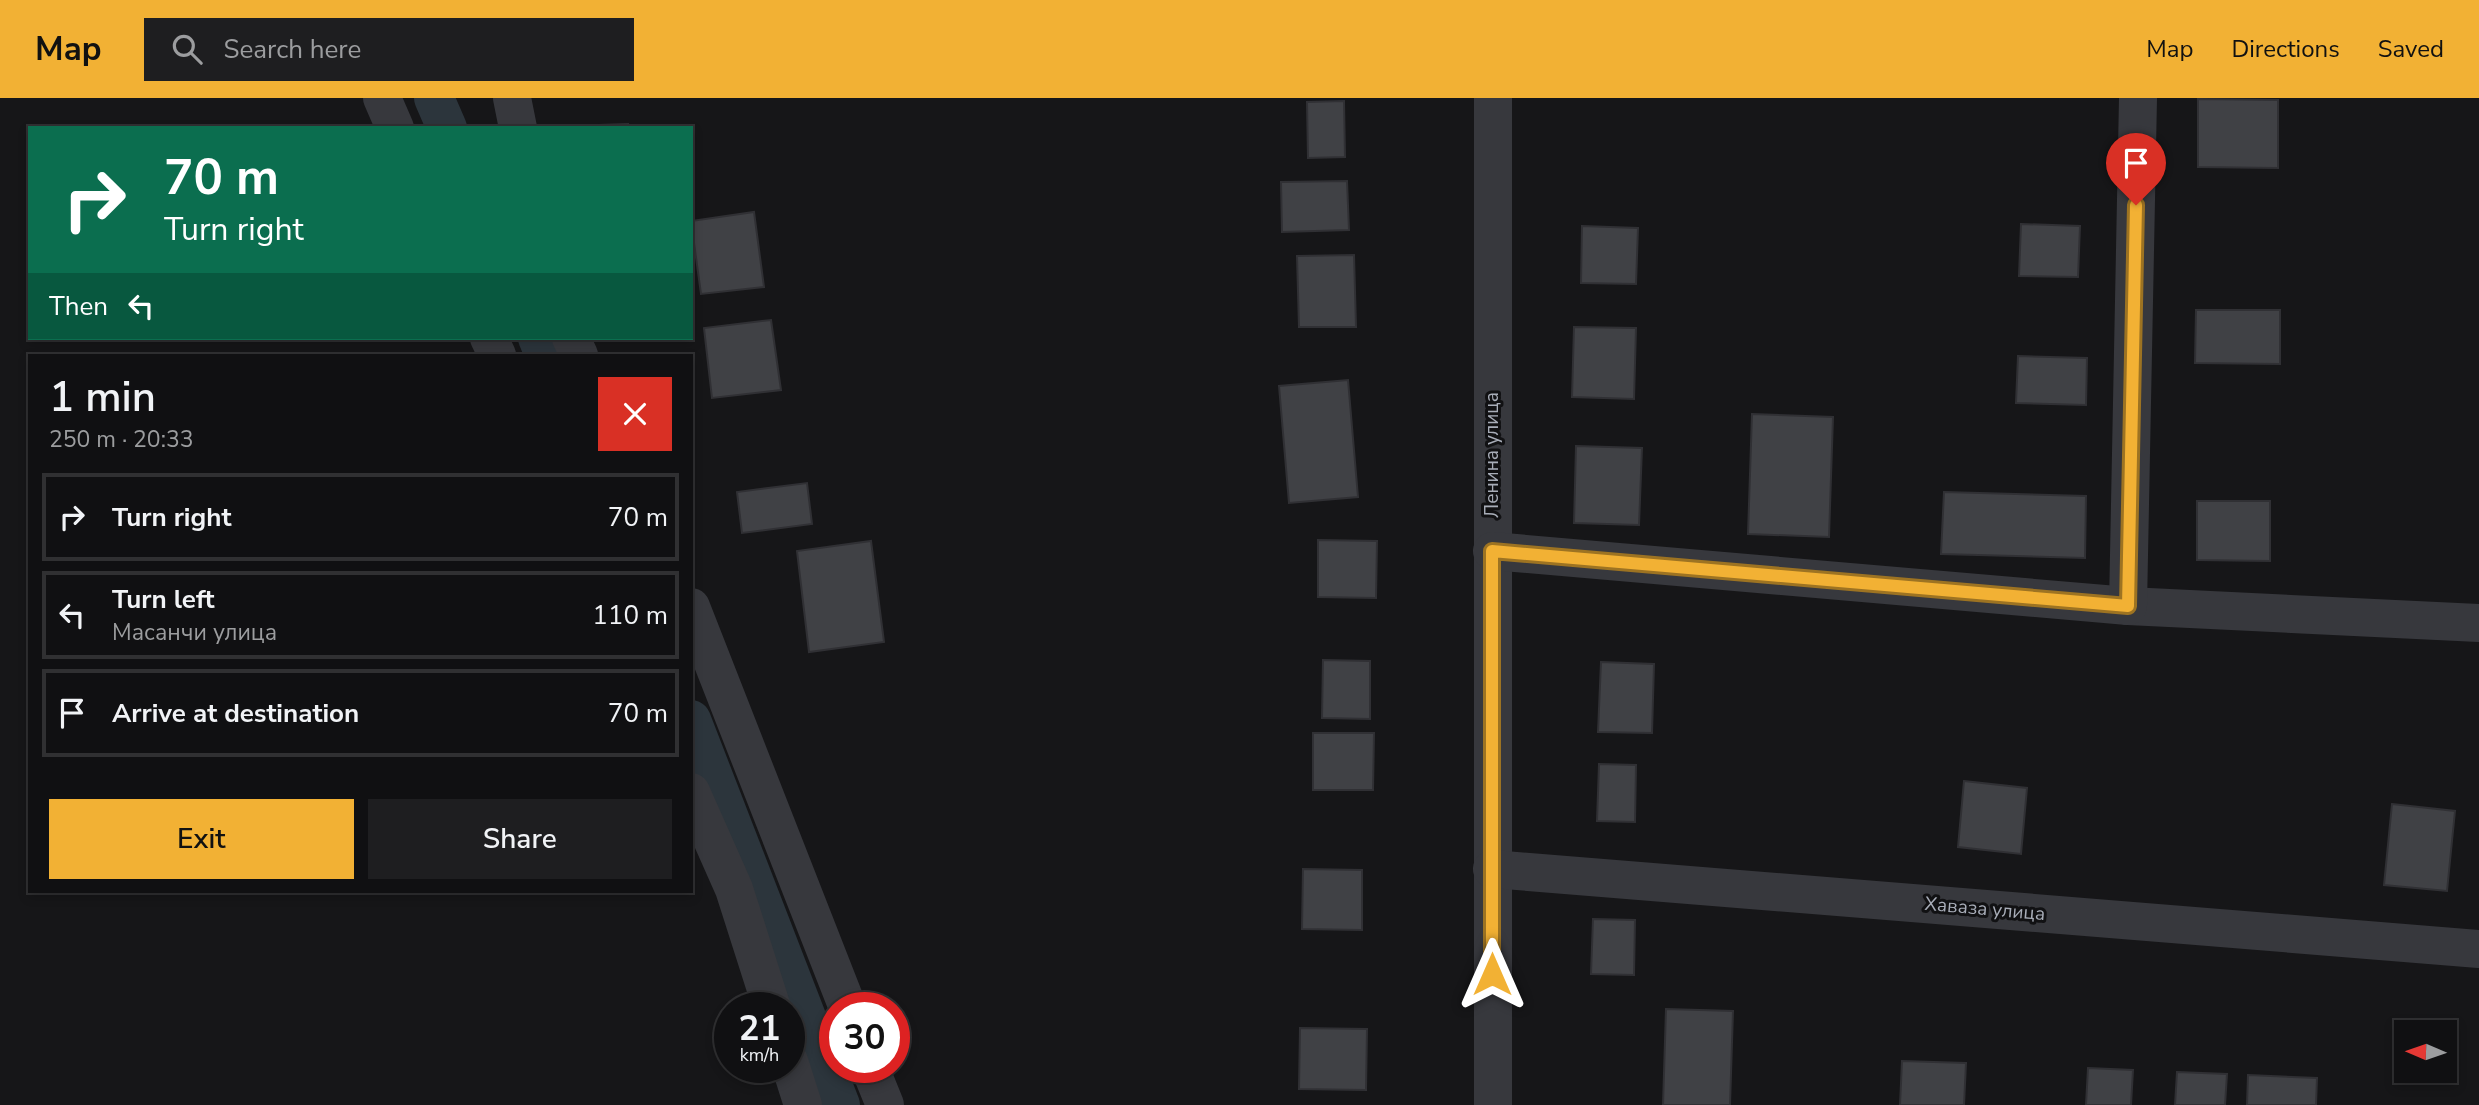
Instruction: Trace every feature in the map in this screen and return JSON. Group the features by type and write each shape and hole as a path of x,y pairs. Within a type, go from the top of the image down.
{"street":[{"path":"382,98 394,126"},
{"path":"512,98 518,126"},
{"name":"Ленина улица","path":"1493,98 1493,1105"},
{"path":"2128,606 2138,98"},
{"path":"1492,551 2128,606 2479,623"},
{"path":"693,612 842,992"},
{"path":"693,797 734,889 767,992"},
{"name":"Хаваза улица","path":"1492,869 2479,949"},
{"path":"796,1083 803,1105"},
{"path":"876,1083 885,1105"}],"building":[{"path":"2198,99 2278,100 2278,168 2198,167"},
{"path":"1344,101 1345,157 1308,158 1307,102"},
{"path":"628,124 628,126 568,126"},
{"path":"1347,181 1349,230 1282,232 1281,182"},
{"path":"754,212 764,287 701,294 693,221"},
{"path":"2021,224 2080,226 2078,277 2019,276"},
{"path":"1582,226 1638,228 1636,284 1581,283"},
{"path":"1354,255 1356,327 1299,327 1297,256"},
{"path":"2196,310 2280,310 2280,364 2195,363"},
{"path":"771,320 781,390 712,398 704,328"},
{"path":"1574,327 1636,328 1634,399 1572,397"},
{"path":"2018,356 2087,358 2086,405 2016,403"},
{"path":"1348,380 1358,497 1289,503 1279,386"},
{"path":"1752,414 1833,417 1829,537 1748,534"},
{"path":"1576,446 1642,448 1639,525 1574,523"},
{"path":"807,483 812,524 742,533 737,492"},
{"path":"1944,492 2086,496 2085,558 1941,554"},
{"path":"2197,501 2270,501 2270,561 2197,560"},
{"path":"1318,540 1377,541 1376,598 1318,597"},
{"path":"871,541 884,642 809,652 797,551"},
{"path":"1323,660 1370,661 1370,719 1322,718"},
{"path":"1601,662 1654,664 1652,733 1598,732"},
{"path":"1313,733 1374,733 1373,790 1313,790"},
{"path":"1599,764 1636,765 1635,822 1597,821"},
{"path":"1964,781 2027,788 2021,854 1958,847"},
{"path":"2392,804 2455,811 2447,891 2384,885"},
{"path":"1303,869 1362,870 1362,930 1302,929"},
{"path":"1593,919 1635,920 1634,975 1591,974"},
{"path":"1666,1009 1733,1011 1730,1105 1663,1105"},
{"path":"1300,1028 1367,1029 1366,1090 1299,1089"},
{"path":"1902,1061 1966,1063 1964,1105 1900,1105"},
{"path":"2088,1068 2133,1070 2131,1105 2086,1105"},
{"path":"2177,1072 2227,1074 2225,1105 2175,1105"},
{"path":"2248,1075 2317,1078 2316,1105 2247,1105"}],"waterway":[{"path":"434,98 446,126"},
{"path":"539,340 545,354"},
{"path":"693,725 840,1105"}],"route":[{"path":"1492,974 1492,551 2128,606 2136,205"}]}
